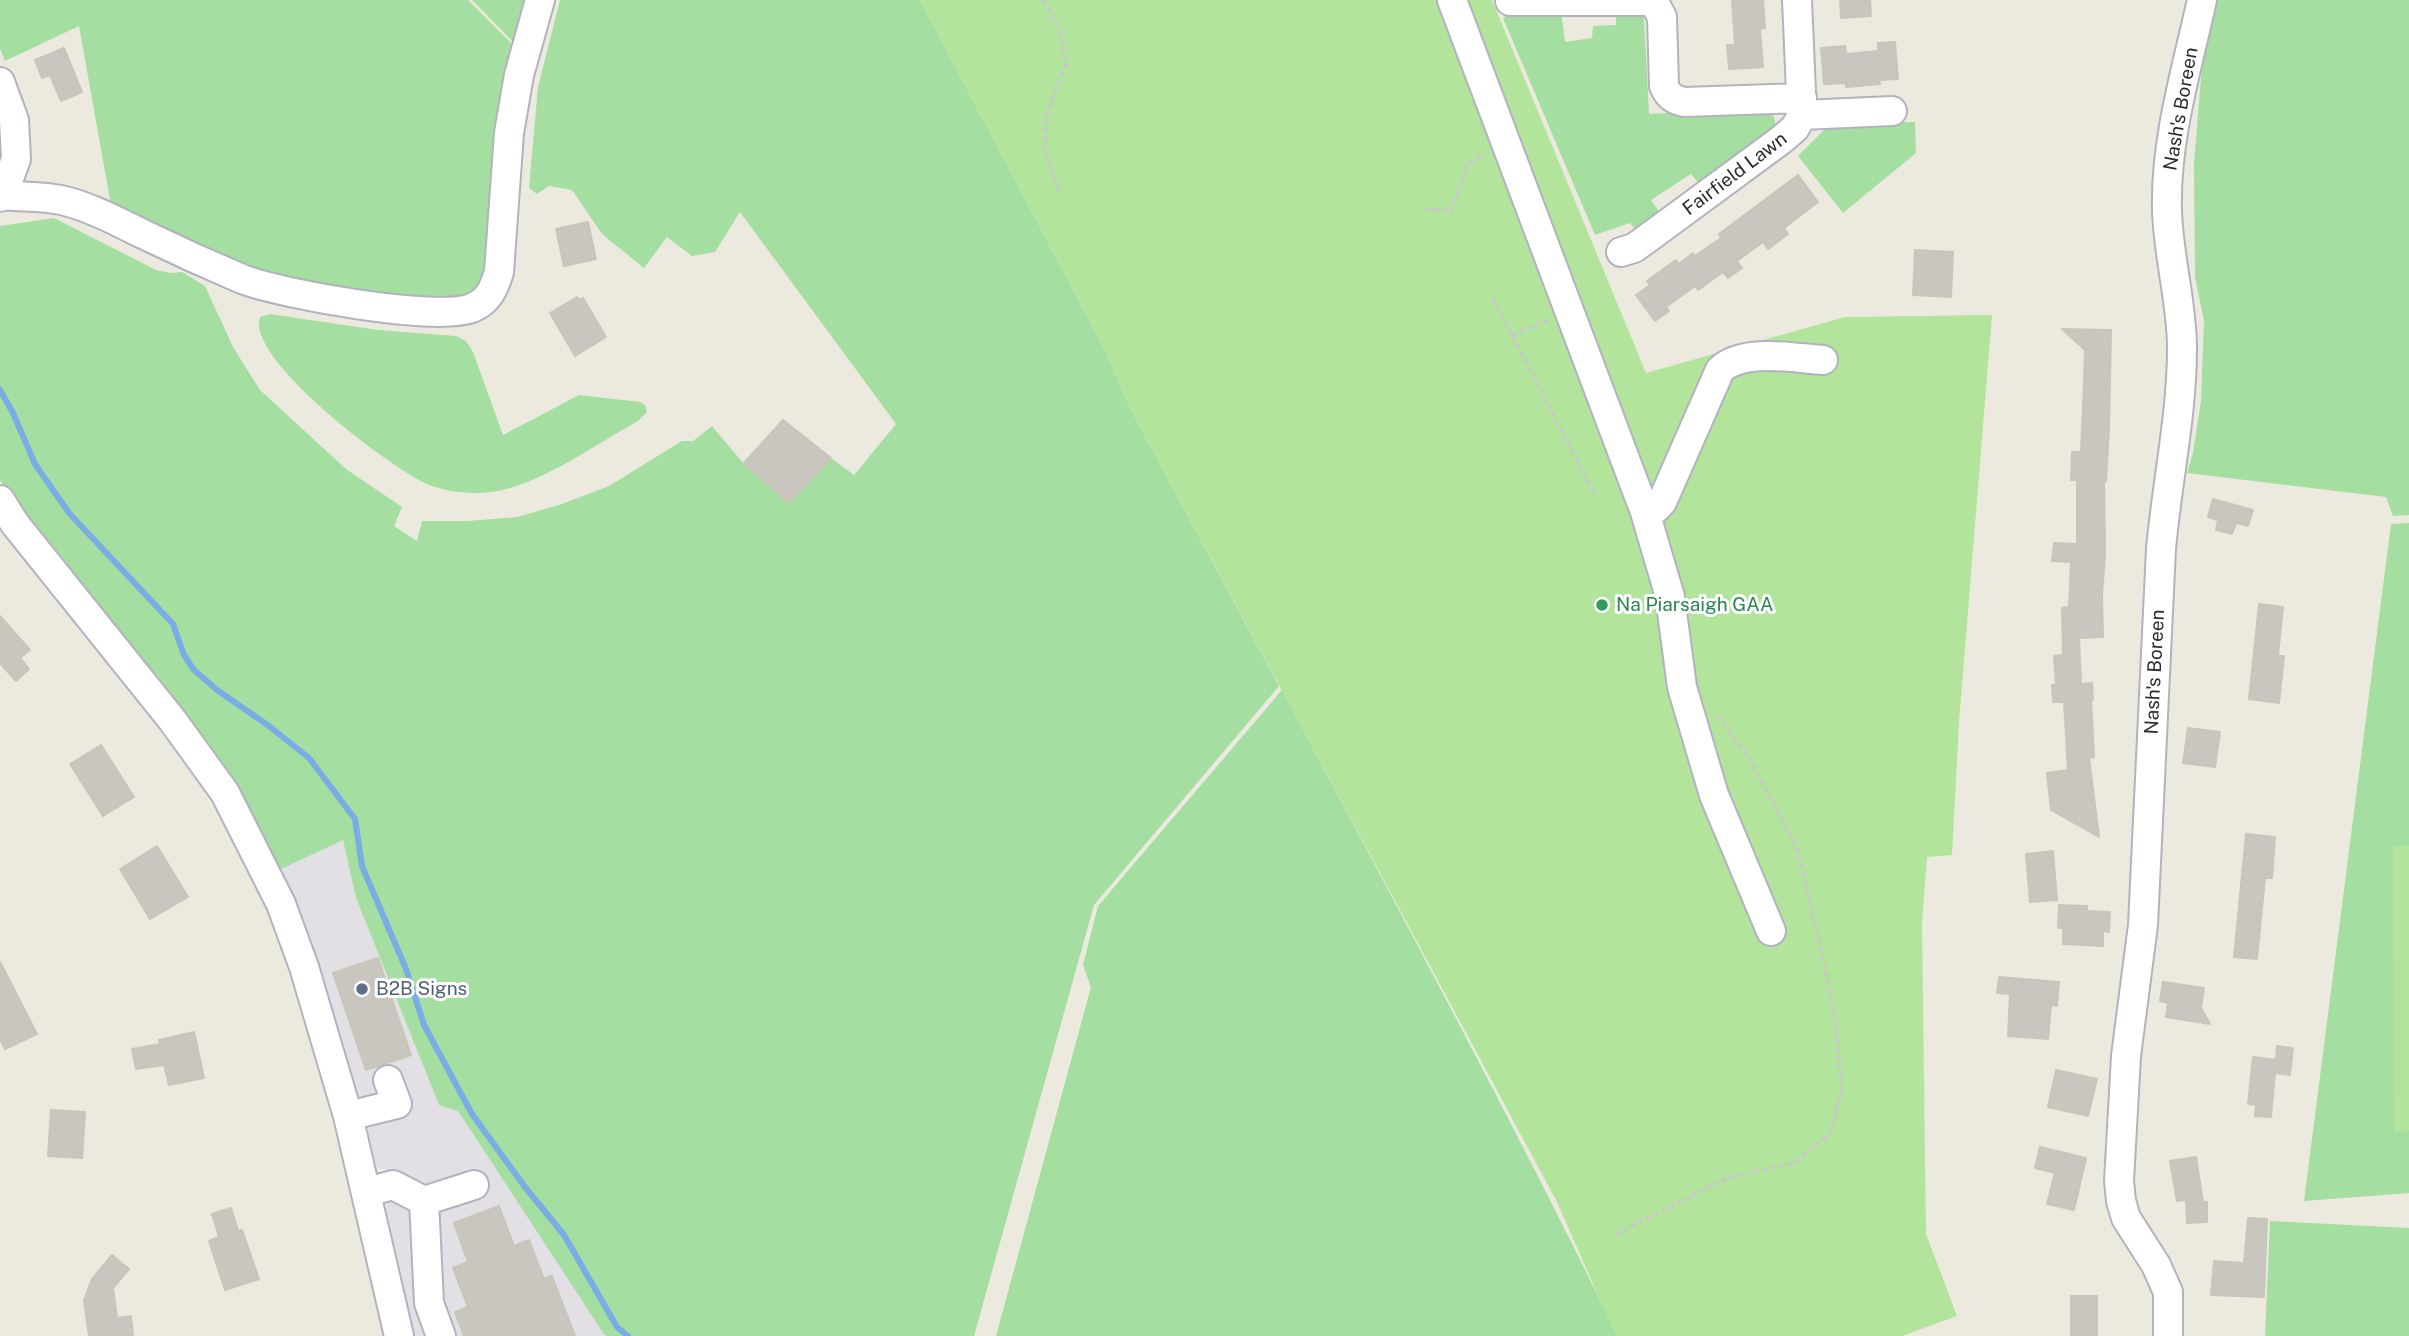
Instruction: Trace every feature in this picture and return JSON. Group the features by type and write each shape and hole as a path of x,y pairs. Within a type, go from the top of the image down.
{"street":[{"path":"0,82 14,120 16,159 2,196 71,203 245,280 330,300 454,313 485,300 494,288 499,272 509,133 519,75 540,0"},
{"path":"1452,0 1645,512 1670,597 1682,687 1713,795 1771,931"},
{"path":"1797,0 1802,106"},
{"name":"Nash's Boreen","path":"2168,1336 2168,1292 2156,1265 2126,1218 2120,1201 2120,1143 2126,1056 2143,925 2161,549 2181,390 2182,345 2167,210 2170,168 2180,99 2202,0"},
{"name":"Fairfield Lawn","path":"1510,1 1582,12 1647,1 1655,4 1662,17 1664,86 1673,99 1684,102 1892,111"},
{"name":"Fairfield Lawn","path":"1620,252 1634,248 1781,141 1795,128 1802,106"},
{"path":"1645,512 1655,509 1662,502 1720,370 1728,363 1745,357 1823,360"},
{"path":"0,500 15,524 173,720 225,793 281,904 304,967 348,1116 399,1336"},
{"path":"348,1116 397,1104 388,1080"},
{"path":"367,1192 393,1185 424,1201 474,1185"},
{"path":"424,1201 429,1303 441,1336"}],"path":[{"path":"1044,0 1060,32 1066,64 1046,115 1045,152 1060,193"},
{"path":"1426,209 1451,211 1468,164 1505,142"},
{"path":"1493,299 1596,497"},
{"path":"1512,335 1568,313"},
{"path":"1616,1234 1730,1177 1794,1163 1830,1134 1842,1091 1837,1034 1827,977 1799,853 1749,757 1722,719 1712,711"}],"shaded area":[{"path":"343,840 356,898 439,1105 458,1111 607,1336 413,1336 386,1210 393,1185 390,1171 374,1166 359,1099 301,911 277,865"}],"green space":[{"path":"0,0 468,0 514,46 486,274 476,293 457,299 398,297 261,275 111,205 79,26 5,61 0,48"},
{"path":"472,0 530,0 515,44"},
{"path":"560,0 920,0 1107,354 1130,408 1279,686 1094,905 974,1336 604,1334 458,1111 439,1105 356,898 343,840 279,870 230,777 165,687 23,516 0,480 0,226 54,218 156,270 182,272 205,286 233,347 260,390 346,469 402,507 394,526 417,541 422,521 517,517 609,486 682,441 693,441 712,426 744,464 789,503 831,458 854,475 896,424 740,212 715,252 692,256 667,237 644,268 602,234 572,190 549,186 537,194 529,188 538,87"},
{"name":"Na Piarsaigh GAA","path":"920,0 1492,0 1646,373 1845,317 1992,315 1959,722 1952,855 1927,857 1922,922 1926,1234 1957,1316 1902,1336 1616,1336 1557,1202 1130,408 1107,354"},
{"path":"2215,0 2409,0 2409,515 2393,516 2386,497 2187,473 2201,401 2204,321 2195,277 2194,164 2203,53"},
{"path":"1616,9 1641,12 1644,17 1649,114 1757,108 1769,110 1776,127 1701,186 1691,174 1651,200 1662,216 1638,233 1630,223 1595,235 1503,18 1509,13 1561,10 1565,42 1592,38 1593,26 1616,25"},
{"path":"1915,122 1916,153 1843,213 1798,156 1825,129 1834,129 1832,123"},
{"path":"270,314 378,330 456,336 466,341 473,352 503,435 579,395 640,402 645,405 647,412 638,421 581,455 520,485 479,493 439,488 409,474 384,457 324,410 297,384 275,359 261,336 260,317"},
{"path":"2409,523 2409,1193 2304,1201 2391,524"},
{"path":"1282,690 1495,1092 1618,1336 996,1336 1091,987 1083,965 1098,906"},
{"path":"2393,846 2409,846 2409,1131 2394,1132"},
{"path":"2270,1221 2409,1228 2409,1336 2265,1336"}],"building":[{"path":"1732,0 1763,0 1765,28 1760,29 1763,67 1729,69 1727,45 1735,45"},
{"path":"1840,0 1870,0 1871,16 1841,18"},
{"path":"1895,42 1898,79 1879,80 1880,84 1846,87 1846,83 1824,84 1821,48 1845,46 1846,54 1878,51 1878,43"},
{"path":"64,48 82,92 61,101 50,75 42,78 35,60"},
{"path":"1798,175 1818,202 1784,228 1788,234 1768,249 1763,242 1737,261 1742,268 1728,278 1723,272 1698,290 1695,286 1666,307 1669,311 1655,321 1636,295 1650,285 1647,281 1676,260 1679,264 1721,238 1719,234"},
{"path":"588,222 596,259 564,266 556,229"},
{"path":"1915,250 1953,252 1951,297 1913,295"},
{"path":"577,297 579,300 583,298 606,337 575,356 550,313"},
{"path":"2062,329 2111,330 2109,429 2104,481 2103,637 2079,638 2081,684 2092,683 2094,757 2089,758 2099,837 2051,810 2047,773 2068,770 2064,702 2053,702 2052,685 2056,685 2054,656 2063,655 2062,608 2069,607 2071,562 2052,561 2054,543 2077,544 2077,480 2071,480 2072,452 2081,452 2084,384 2085,350"},
{"path":"783,420 831,458 789,503 744,463"},
{"path":"2213,499 2253,510 2248,526 2236,523 2232,534 2216,530 2218,520 2208,517"},
{"path":"2259,604 2283,607 2278,656 2284,656 2279,703 2249,699"},
{"path":"0,616 30,650 20,658 29,669 16,681 0,663"},
{"path":"2188,728 2220,732 2215,767 2183,763"},
{"path":"101,745 134,797 103,816 70,764"},
{"path":"2246,834 2275,837 2272,878 2265,878 2257,959 2234,957"},
{"path":"157,846 188,897 150,919 120,869"},
{"path":"2053,851 2057,900 2030,902 2026,854"},
{"path":"2059,905 2087,906 2087,911 2110,912 2109,932 2103,931 2103,946 2063,944 2063,928 2058,928"},
{"path":"378,958 411,1055 366,1070 333,973"},
{"path":"0,962 37,1034 5,1049 0,1039"},
{"path":"1999,977 2059,982 2057,1006 2051,1005 2048,1039 2008,1036 2010,994 1997,993"},
{"path":"2163,982 2204,988 2201,1008 2210,1024 2166,1017 2168,1003 2160,1001"},
{"path":"194,1032 204,1078 169,1085 164,1065 136,1069 132,1049 160,1044 159,1040"},
{"path":"2277,1046 2293,1048 2290,1075 2275,1073 2271,1117 2255,1116 2256,1105 2248,1104 2253,1057 2276,1060"},
{"path":"2056,1070 2097,1079 2088,1116 2048,1107"},
{"path":"51,1110 85,1112 82,1158 48,1156"},
{"path":"2040,1147 2086,1158 2074,1210 2047,1204 2055,1173 2035,1168"},
{"path":"2196,1157 2203,1202 2207,1202 2207,1222 2187,1223 2186,1200 2177,1201 2170,1161"},
{"path":"499,1206 514,1246 529,1240 544,1279 552,1276 575,1336 464,1336 455,1312 468,1307 453,1268 468,1262 454,1223"},
{"path":"231,1208 238,1231 242,1230 259,1279 225,1290 209,1241 219,1237 212,1214"},
{"path":"2248,1218 2267,1219 2264,1297 2211,1295 2214,1261 2244,1263"},
{"path":"112,1255 129,1269 113,1288 117,1318 131,1316 133,1336 89,1336 84,1300 92,1279"},
{"path":"2071,1296 2097,1296 2097,1336 2071,1336"}],"waterway":[{"path":"0,390 35,464 69,513 173,624 184,655 194,670 309,758 355,819 362,866 406,969 424,1025 472,1114 564,1235 617,1327 628,1336"}],"place":[{"name":"Na Piarsaigh GAA","path":"1602,605"},
{"name":"B2B Signs","path":"362,989"}]}
